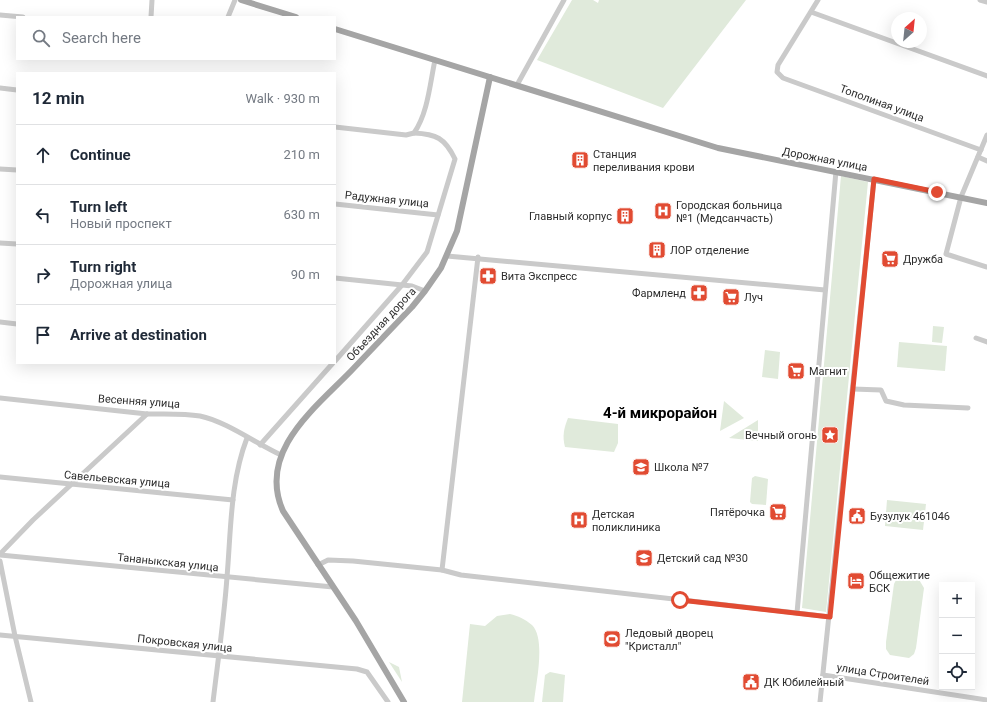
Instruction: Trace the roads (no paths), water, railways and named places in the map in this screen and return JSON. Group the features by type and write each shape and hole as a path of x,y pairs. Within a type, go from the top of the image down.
{"main road":[{"path":"241,0 290,16"},
{"name":"Дорожная улица","path":"336,29 718,148 987,203"},
{"name":"Объездная дорога","path":"404,702 394,682 292,526 279,502 275,478 281,455 293,432 425,291 448,256 462,213 490,77"}],"street":[{"path":"151,16 152,0"},
{"path":"228,16 236,0"},
{"path":"517,85 564,0"},
{"path":"818,0 811,12 987,76"},
{"path":"980,0 987,2"},
{"name":"Тополиная улица","path":"811,12 778,65 777,72 783,78 981,150"},
{"path":"0,15 16,16"},
{"path":"414,133 418,126 435,60"},
{"path":"0,88 16,90"},
{"path":"336,126 406,135 414,133 439,136 451,151 455,159 427,252 402,285 336,359"},
{"path":"987,135 961,197 946,254 987,267"},
{"path":"978,157 987,161"},
{"path":"0,169 16,170"},
{"path":"796,613 836,171"},
{"path":"820,702 830,617 874,179"},
{"name":"Радужная улица","path":"336,204 438,215"},
{"path":"0,243 16,244"},
{"path":"448,256 478,257 825,290"},
{"path":"442,570 478,257"},
{"path":"336,278 402,285 419,288 425,291"},
{"path":"0,322 16,324"},
{"path":"976,338 987,342"},
{"path":"260,445 331,364"},
{"path":"853,388 881,390 886,401 904,405 968,408"},
{"name":"Весенняя улица","path":"0,398 147,414 200,416 222,424 281,455"},
{"path":"0,554 33,520 147,414"},
{"path":"213,702 227,578 233,500 241,453 247,438"},
{"name":"Савельевская улица","path":"0,477 233,500"},
{"name":"Тананыкская улица","path":"0,554 227,578 333,587"},
{"path":"318,565 328,560 336,560 442,570 461,575 830,617"},
{"path":"0,561 15,636 31,702"},
{"name":"Покровская улица","path":"0,634 357,669 367,672 388,702"},
{"name":"улица Строителей","path":"823,675 987,700"}],"place":[{"name":"Станция переливания крови","path":"580,160"},
{"name":"Городская больница №1 (Медсанчасть)","path":"663,211"},
{"name":"Главный корпус","path":"625,216"},
{"name":"ЛОР отделение","path":"657,250"},
{"name":"Дружба","path":"890,259"},
{"name":"Вита Экспресс","path":"488,276"},
{"name":"Фармленд","path":"699,293"},
{"name":"Луч","path":"731,297"},
{"name":"Магнит","path":"796,371"},
{"name":"Вечный огонь","path":"830,435"},
{"name":"Школа №7","path":"641,467"},
{"name":"Пятёрочка","path":"778,512"},
{"name":"Бузулук 461046","path":"857,516"},
{"name":"Детская поликлиника","path":"579,520"},
{"name":"Детский сад №30","path":"644,558"},
{"name":"Общежитие БСК","path":"856,581"},
{"name":"Ледовый дворец \"Кристалл\"","path":"612,639"},
{"name":"ДК Юбилейный","path":"751,682"}],"district":[{"name":"4-й микрорайон","path":"660,413"}]}
